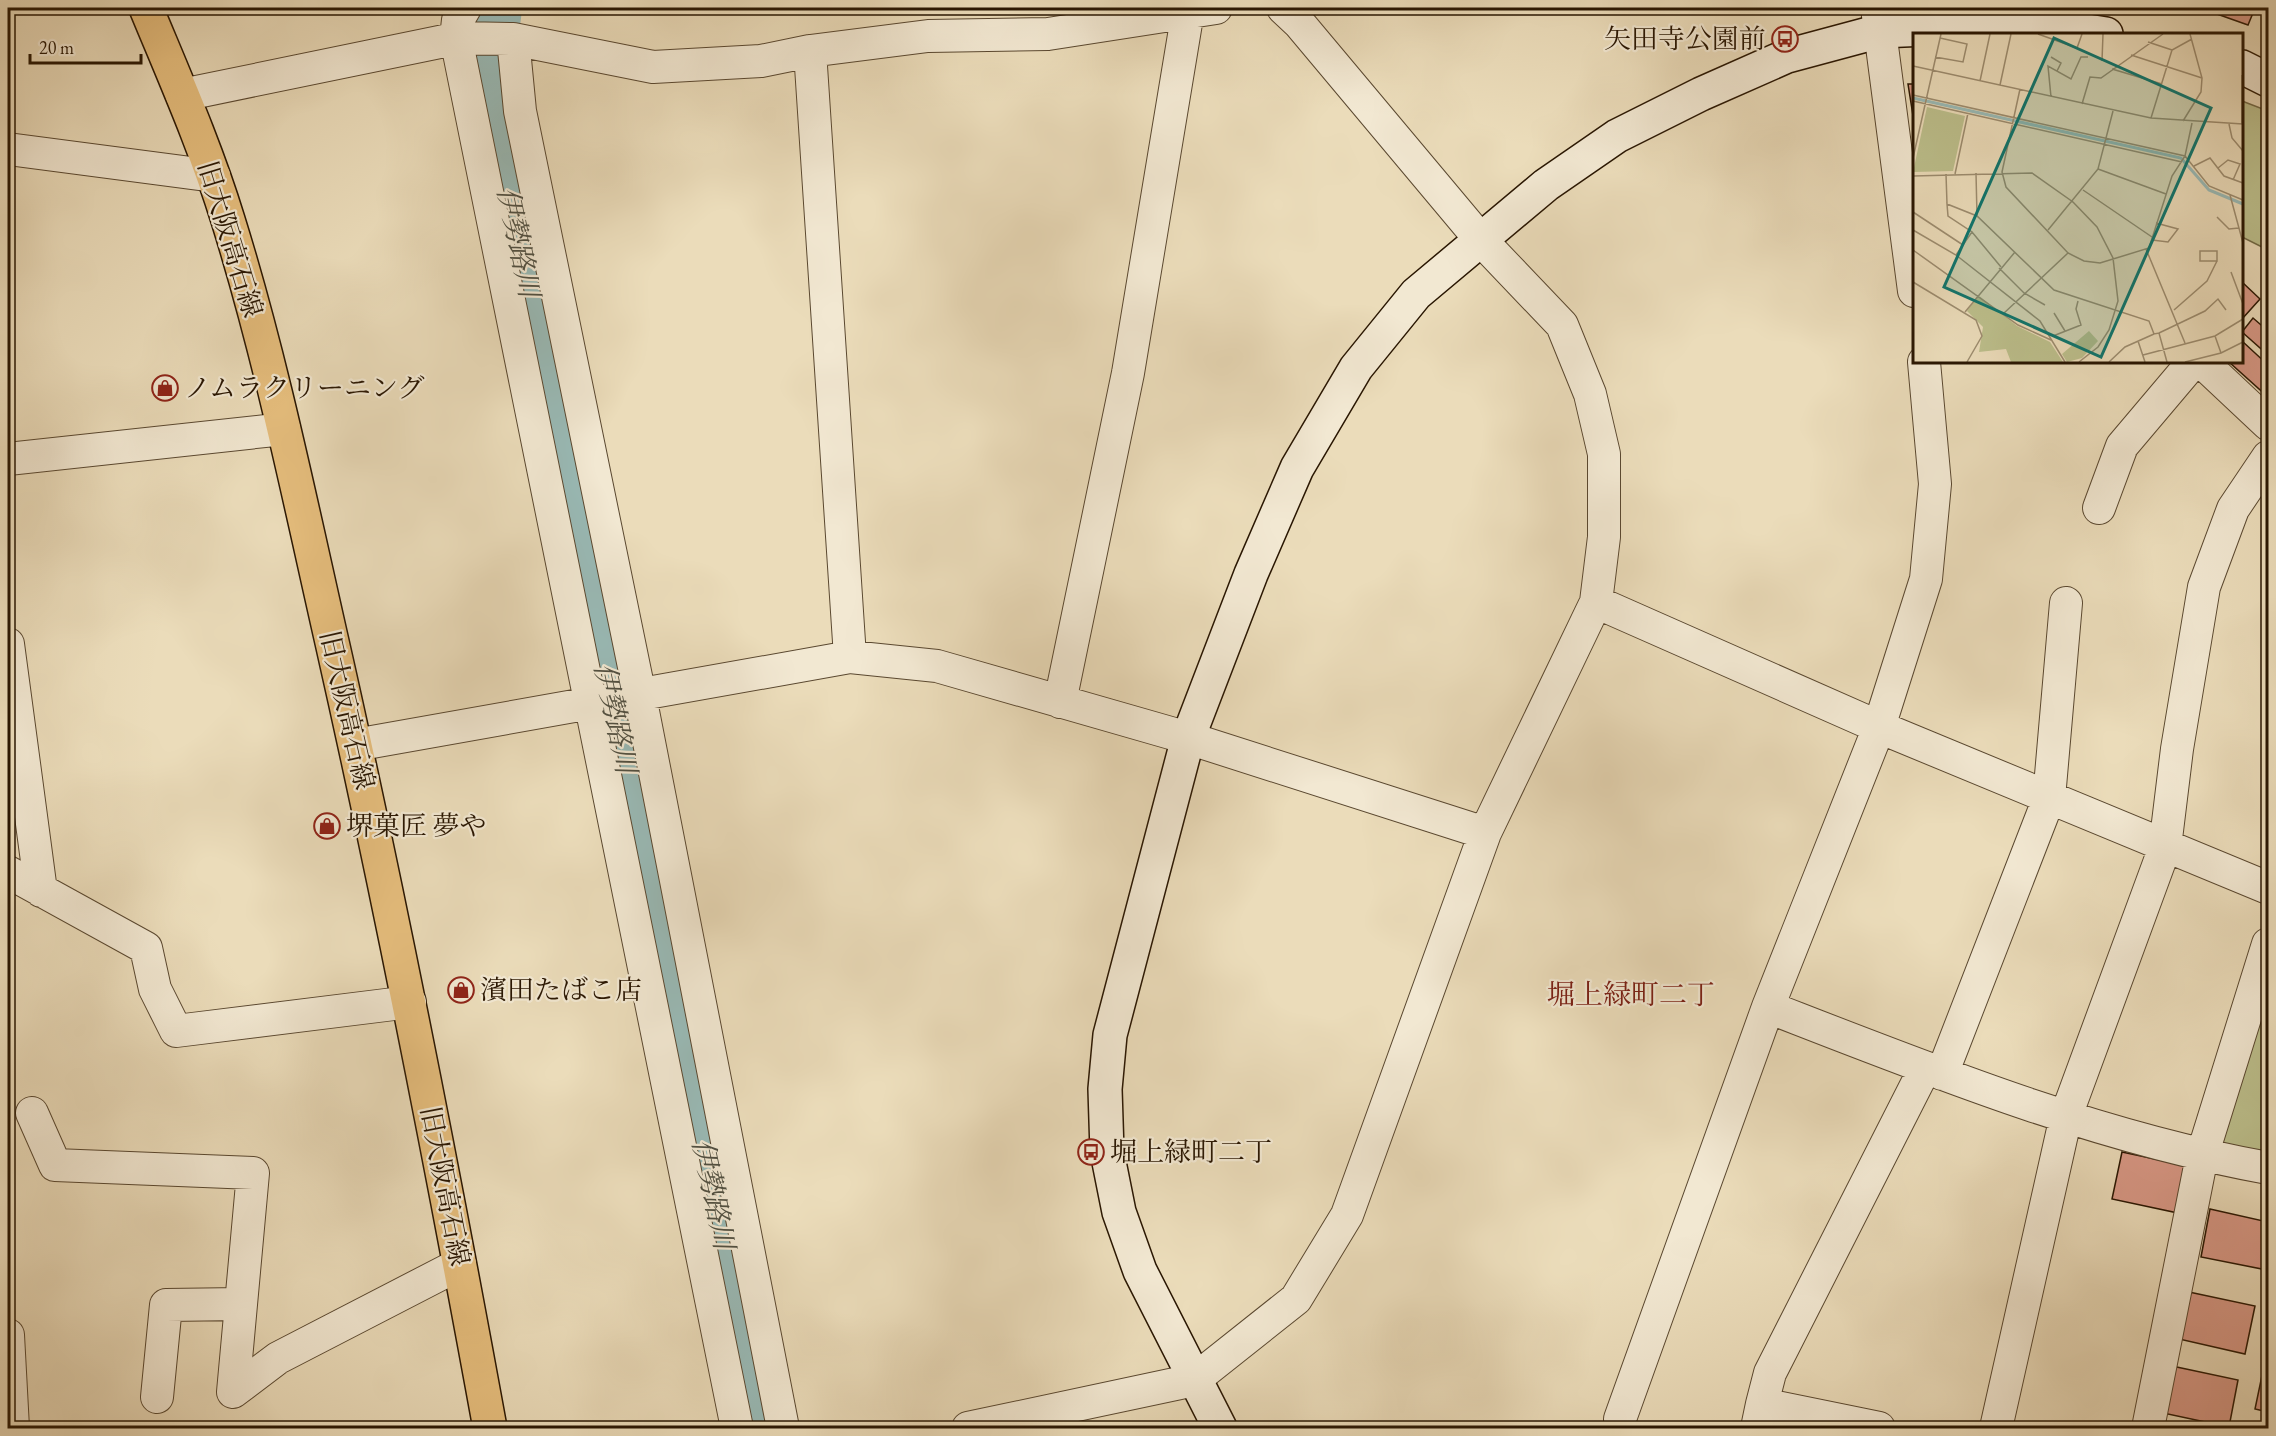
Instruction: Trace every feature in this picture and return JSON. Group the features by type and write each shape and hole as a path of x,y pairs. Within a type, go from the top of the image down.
{"main road":[{"name":"旧大阪高石線","path":"146,8 214,176 229,222 284,429 410,1002 490,1428"}],"street":[{"path":"465,8 458,20 457,38 737,1428"},
{"path":"182,95 457,38 512,39 654,67 761,61 810,51 928,36 1048,34 1065,19 1205,9 1060,702"},
{"path":"968,1428 1194,1380 1296,1299 1347,1215 1485,833 1596,602 1604,537 1604,454 1590,394 1562,325 1480,239 1298,13"},
{"path":"1878,19 1913,283"},
{"path":"1220,1428 1140,1271 1119,1212 1107,1152 1105,1089 1110,1035 1188,738 1251,574 1297,468 1356,368 1416,294 1546,185 1617,136 1701,94 1878,19 2044,24 2100,33"},
{"path":"512,39 520,111 783,1428"},
{"path":"810,51 850,657"},
{"path":"2243,68 2268,80"},
{"path":"8,149 214,176"},
{"path":"1614,1425 1768,1007 1879,727 1926,579 1935,484 1933,363"},
{"path":"2098,508 2122,446 2192,363"},
{"path":"2203,363 2268,424"},
{"path":"8,459 284,429"},
{"path":"1996,1428 2066,1116 2165,847 2177,749 2204,587 2233,509 2268,457"},
{"path":"1596,602 1879,727 2268,888"},
{"path":"1880,1428 1760,1416 1770,1373 1934,1071 2049,798 2066,603"},
{"path":"8,644 41,891"},
{"path":"355,745 850,657 937,666 1188,738 1485,833"},
{"path":"8,872 146,948 155,989 176,1031 410,1002"},
{"path":"2148,1428 2202,1156 2268,944"},
{"path":"1768,1007 1934,1071 2066,1116 2202,1156 2268,1168"},
{"path":"32,1113 55,1166 252,1173 233,1392 278,1358 460,1264"},
{"path":"157,1397 166,1305 241,1304"},
{"path":"8,1335 13,1428"}],"green space":[{"path":"2243,101 2268,111 2268,250 2243,238"},
{"path":"2268,997 2268,1154 2219,1146"}],"building":[{"path":"2200,8 2255,8 2248,25"},
{"path":"1908,84 1913,84 1913,116"},
{"path":"2243,283 2260,299 2243,318"},
{"path":"2253,318 2268,331 2268,355 2243,333"},
{"path":"2243,342 2268,365 2268,397 2230,363 2243,363"},
{"path":"2122,1152 2188,1166 2178,1213 2112,1199"},
{"path":"2210,1209 2268,1222 2267,1270 2201,1257"},
{"path":"2189,1292 2255,1306 2245,1354 2179,1339"},
{"path":"2265,1361 2268,1362 2268,1412 2255,1409"},
{"path":"2172,1366 2238,1380 2229,1427 2163,1413"}],"waterway":[{"name":"伊勢路川","path":"489,8 482,63 620,723 762,1428"}],"place":[{"name":"矢田寺公園前","path":"1785,39"},
{"name":"ノムラクリーニング","path":"165,388"},
{"name":"堺菓匠 夢や","path":"327,826"},
{"name":"濱田たばこ店","path":"461,990"},
{"name":"堀上緑町二丁","path":"1091,1152"}],"district":[{"name":"堀上緑町二丁","path":"1631,994"}]}
